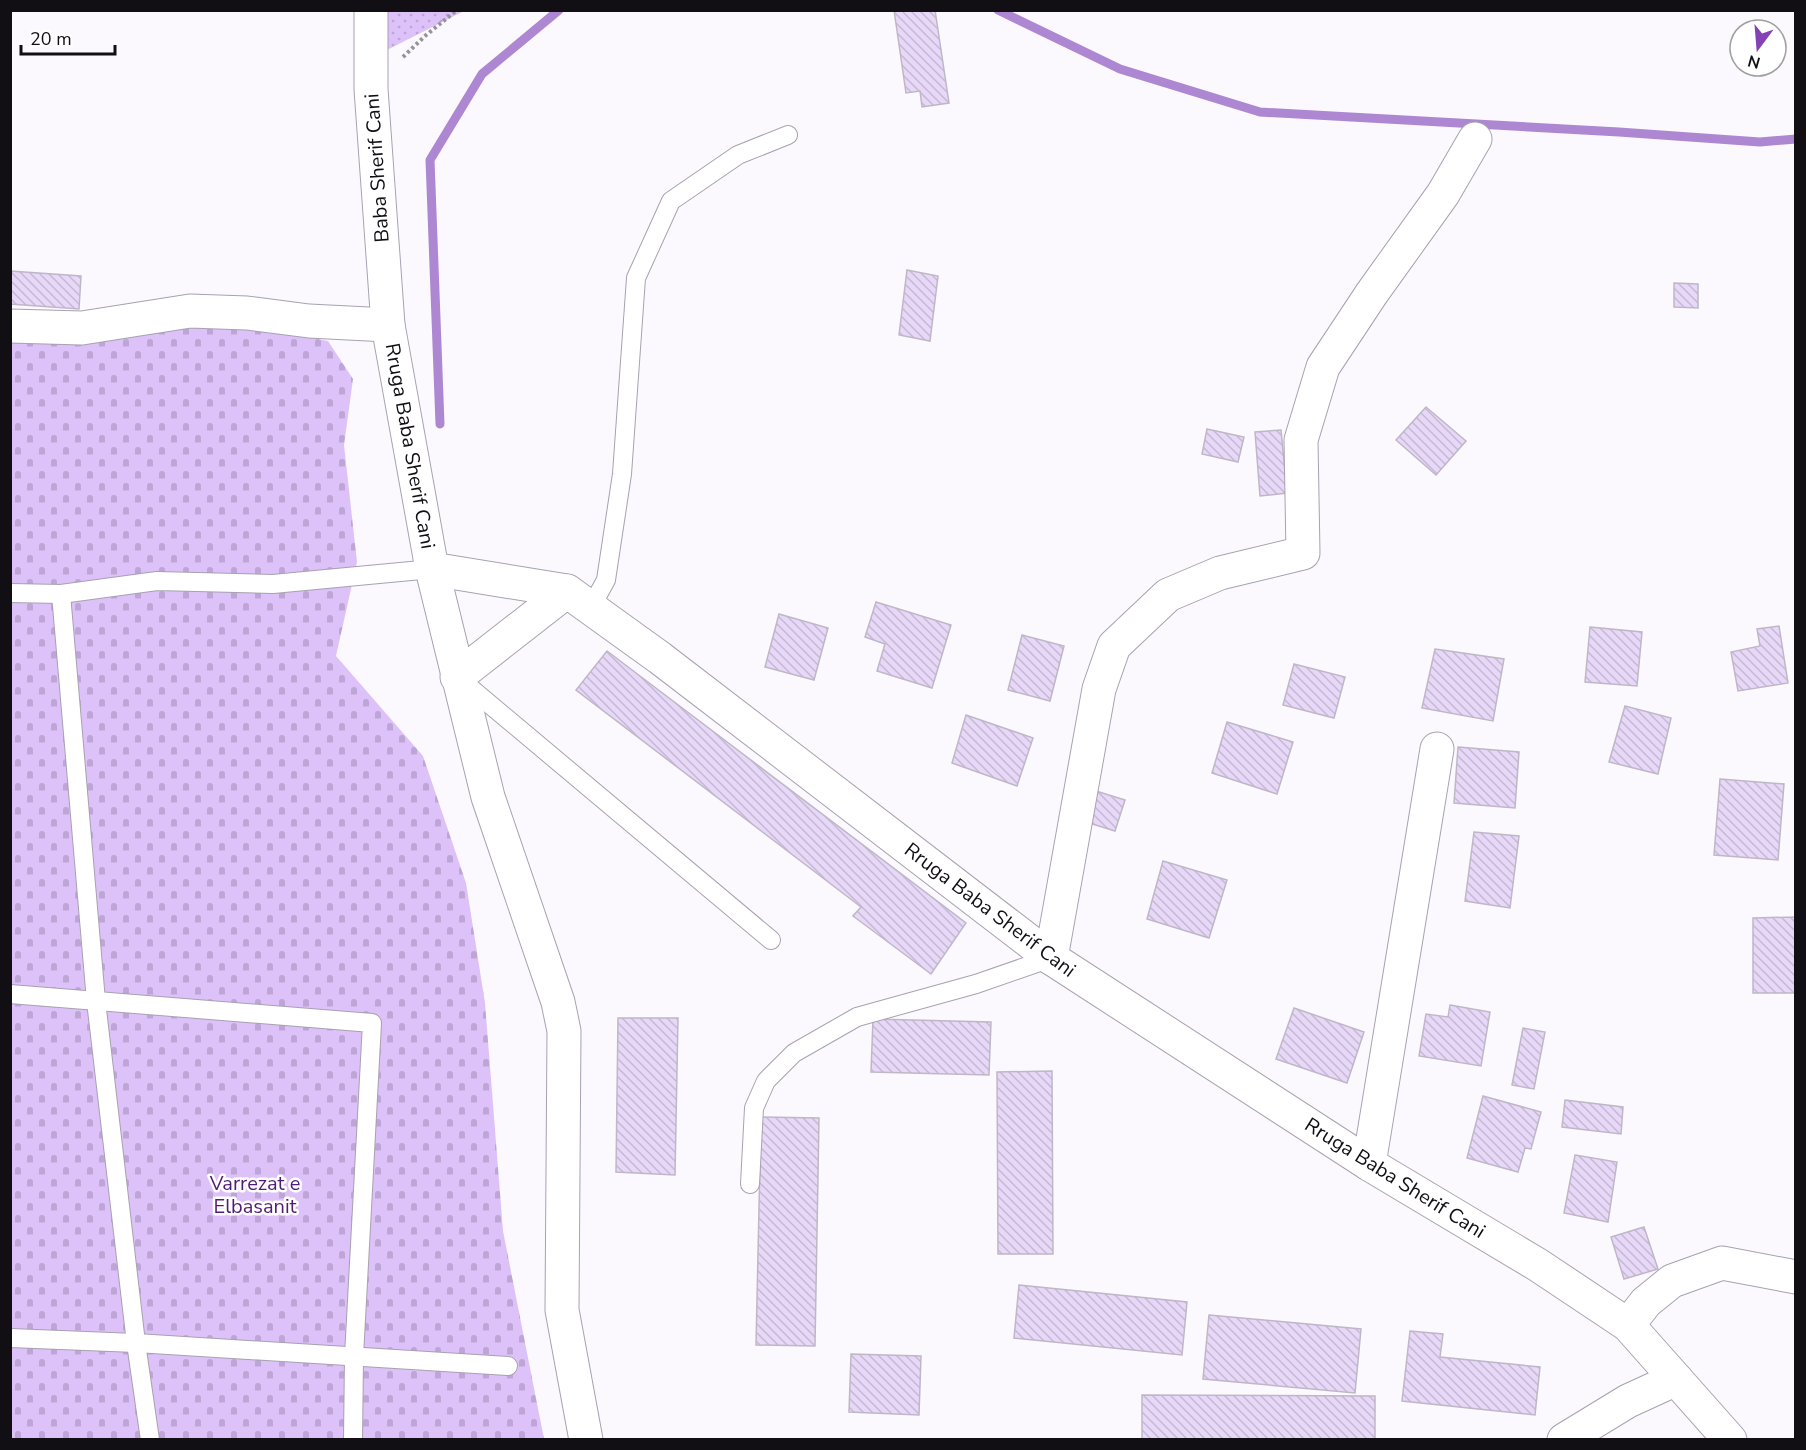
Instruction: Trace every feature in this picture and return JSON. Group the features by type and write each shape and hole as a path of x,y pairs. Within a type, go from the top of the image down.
{"street":[{"name":"Baba Sherif Cani","path":"371,10 370,89 388,325"},
{"path":"1051,958 1099,689 1114,646 1168,595 1220,573 1303,553 1301,440 1323,367 1371,293 1443,194 1475,139"},
{"path":"10,326 82,328 189,311 248,313 309,321 388,325"},
{"name":"Rruga Baba Sherif Cani","path":"388,325 432,569 578,600 660,658 1051,958 1369,1164 1538,1265 1628,1325 1730,1440"},
{"path":"432,569 488,797 558,1002 564,1030 562,1310 586,1440"},
{"path":"458,677 578,600"},
{"path":"1369,1164 1437,749"},
{"path":"1628,1325 1646,1302 1672,1281 1722,1263 1796,1277"},
{"path":"1564,1440 1628,1401 1676,1379"}],"lane":[{"path":"578,600 606,580 622,474 636,278 671,201 738,155 788,135"},
{"path":"10,593 61,594 157,581 273,584 432,569"},
{"path":"61,594 96,1001 136,1343 150,1440"},
{"path":"458,677 771,940"},
{"path":"750,1184 753,1108 766,1081 794,1053 857,1017 976,984 1051,958"},
{"path":"10,994 372,1023 354,1356 353,1440"},
{"path":"10,1338 136,1343 508,1366"}],"path":[{"path":"370,89 425,36 457,10"}],"green space":[{"path":"377,11 464,11 373,57"},
{"name":"Varrezat e Elbasanit","path":"236,323 328,341 353,379 344,445 357,562 336,656 423,756 466,883 485,1003 503,1231 544,1439 11,1439 10,326"}],"building":[{"path":"894,10 935,10 949,103 922,107 920,91 906,93"},
{"path":"907,270 938,276 930,341 899,335"},
{"path":"10,271 81,276 79,309 10,304"},
{"path":"1674,283 1698,284 1698,308 1674,307"},
{"path":"1426,407 1466,441 1436,475 1396,440"},
{"path":"1207,429 1244,437 1238,462 1202,454"},
{"path":"1281,430 1287,493 1260,496 1255,432"},
{"path":"876,602 951,625 932,688 877,671 885,644 865,637"},
{"path":"779,614 828,628 814,680 765,667"},
{"path":"1779,626 1788,683 1738,691 1731,652 1760,646 1757,629"},
{"path":"1590,627 1642,632 1637,686 1585,682"},
{"path":"1022,635 1064,646 1050,701 1008,690"},
{"path":"1435,649 1504,659 1493,721 1422,708"},
{"path":"607,651 966,923 931,974 853,916 861,907 576,690"},
{"path":"1294,664 1345,677 1334,718 1283,705"},
{"path":"1625,706 1671,718 1658,774 1609,762"},
{"path":"966,715 1033,738 1017,786 952,763"},
{"path":"1227,722 1293,742 1277,794 1212,773"},
{"path":"1458,747 1519,752 1515,808 1454,803"},
{"path":"1720,779 1784,784 1778,860 1714,855"},
{"path":"1096,791 1125,800 1115,831 1086,822"},
{"path":"1474,832 1519,836 1510,908 1465,901"},
{"path":"1163,861 1227,880 1209,938 1147,919"},
{"path":"1796,917 1796,993 1753,993 1753,918"},
{"path":"1450,1005 1490,1012 1481,1066 1419,1056 1426,1014 1448,1017"},
{"path":"1294,1008 1364,1032 1347,1083 1276,1059"},
{"path":"618,1018 678,1018 675,1175 616,1172"},
{"path":"873,1019 991,1022 989,1075 871,1072"},
{"path":"1523,1028 1545,1032 1534,1089 1512,1085"},
{"path":"1052,1071 1053,1254 998,1254 997,1072"},
{"path":"1483,1096 1541,1112 1531,1149 1525,1148 1518,1172 1467,1158"},
{"path":"1565,1100 1623,1107 1621,1134 1562,1127"},
{"path":"761,1117 819,1118 815,1346 756,1345"},
{"path":"1575,1155 1617,1162 1608,1222 1564,1213"},
{"path":"1644,1227 1658,1269 1624,1279 1611,1237"},
{"path":"1019,1285 1187,1302 1182,1355 1014,1338"},
{"path":"1209,1315 1361,1329 1355,1393 1203,1379"},
{"path":"1410,1331 1443,1334 1440,1357 1540,1367 1535,1415 1402,1401"},
{"path":"851,1354 921,1356 919,1415 849,1412"},
{"path":"1142,1395 1375,1396 1375,1440 1142,1440"}],"waterway":[{"path":"440,424 430,160 482,74 559,10"},
{"path":"998,10 1120,69 1260,112 1760,142 1796,139"}]}
